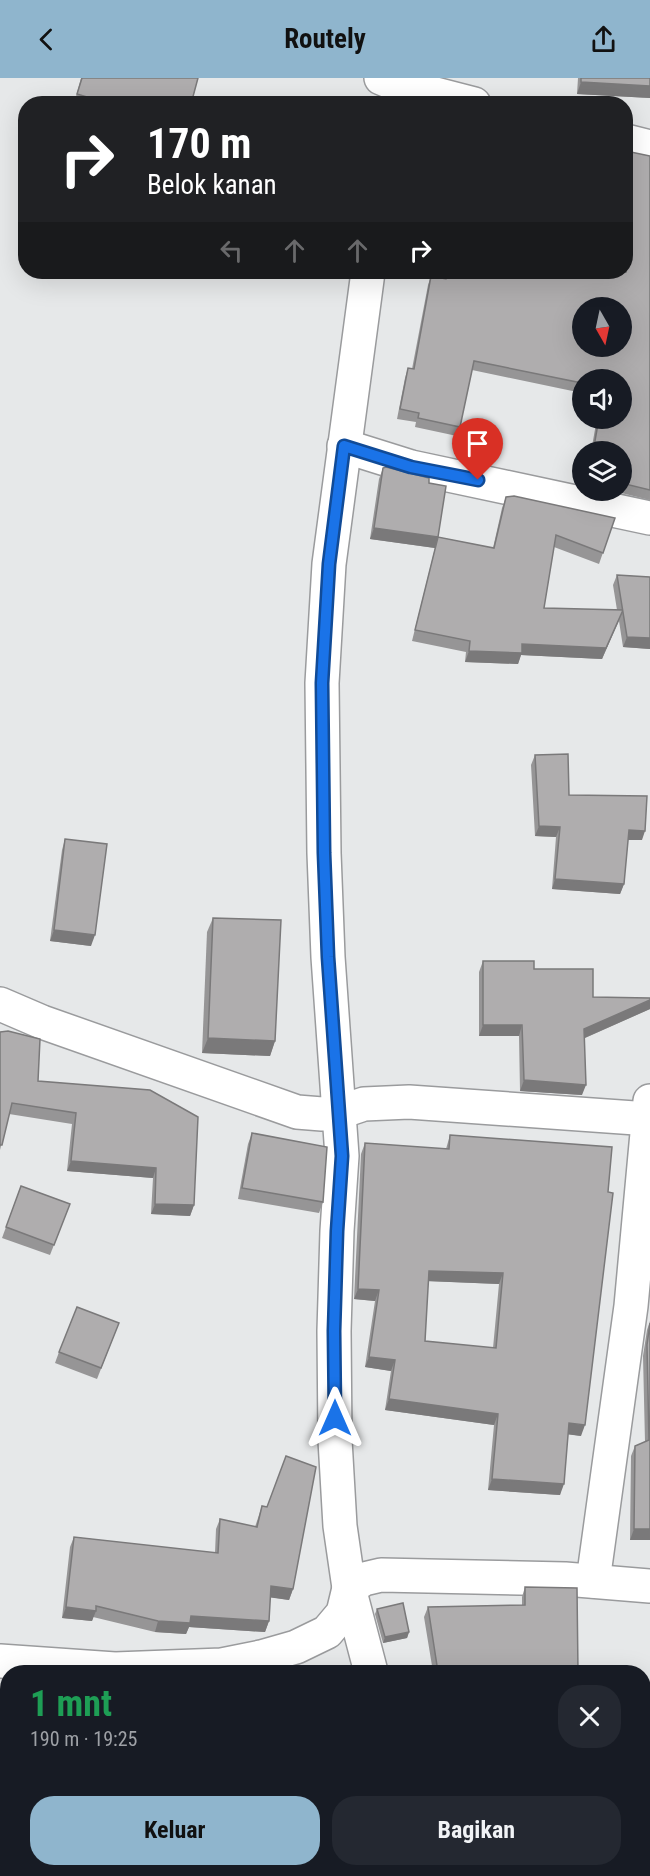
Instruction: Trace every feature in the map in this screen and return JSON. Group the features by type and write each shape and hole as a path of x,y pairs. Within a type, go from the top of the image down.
{"street":[{"path":"389,86 436,96"},
{"path":"633,143 650,147"},
{"path":"367,279 329,564 322,683 328,957 342,1156 334,1331 335,1440 340,1526 349,1588 369,1665"},
{"path":"344,446 411,467 650,518"},
{"path":"0,1004 42,1022 297,1112 322,1114 340,1112 364,1104 409,1102 649,1113 640,1308 593,1581"},
{"path":"222,1665 296,1647 327,1632 343,1613 349,1588 381,1575 593,1581 650,1586"},
{"path":"0,1661 46,1665"}],"building":[{"path":"82,78 198,78 193,96 84,96 77,94"},
{"path":"581,78 650,78 650,86 581,82"},
{"path":"633,152 650,156 650,490 632,486 632,441 595,441 597,429 632,429 632,369 572,369 572,381 474,361 460,427 418,418 419,413 400,409 408,368 414,369 430,279 633,279"},
{"path":"383,468 429,478 429,483 446,486 438,537 374,528"},
{"path":"514,496 615,518 603,553 556,535 544,608 623,610 606,648 522,644 522,653 469,651 470,641 415,630 438,537 494,548 506,497"},
{"path":"617,575 650,577 650,638 627,637"},
{"path":"568,754 569,795 647,796 645,831 629,830 624,884 555,879 560,827 539,826 535,755"},
{"path":"65,839 107,844 95,935 54,930"},
{"path":"213,918 281,920 275,1041 208,1038"},
{"path":"483,961 534,961 534,969 593,969 593,997 650,998 650,1000 584,1029 586,1085 524,1080 522,1025 483,1025"},
{"path":"8,1031 40,1039 38,1081 150,1090 198,1117 194,1205 155,1204 156,1168 71,1161 76,1113 12,1103 2,1145 0,1145 0,1032"},
{"path":"252,1133 327,1147 323,1202 242,1188"},
{"path":"450,1135 612,1147 608,1192 613,1193 585,1425 569,1423 564,1484 492,1479 498,1414 389,1399 395,1360 369,1357 379,1290 358,1289 365,1143 449,1149","holes":["429,1271 503,1273 496,1348 425,1341"]},
{"path":"21,1186 70,1204 54,1245 6,1227"},
{"path":"77,1307 119,1323 101,1368 59,1352"},
{"path":"650,1323 650,1529 634,1529 635,1446 649,1440 647,1345"},
{"path":"286,1456 316,1467 293,1589 271,1586 269,1621 191,1616 190,1623 158,1621 96,1606 96,1611 66,1607 74,1537 218,1553 220,1519 257,1527 262,1506 267,1507"},
{"path":"525,1587 577,1588 578,1665 437,1665 428,1607 525,1605"},
{"path":"403,1603 409,1632 385,1637 377,1609"}],"route":[{"path":"335,1418 334,1331 342,1156 328,957 322,683 329,564 344,446 411,467 478,480"}]}
